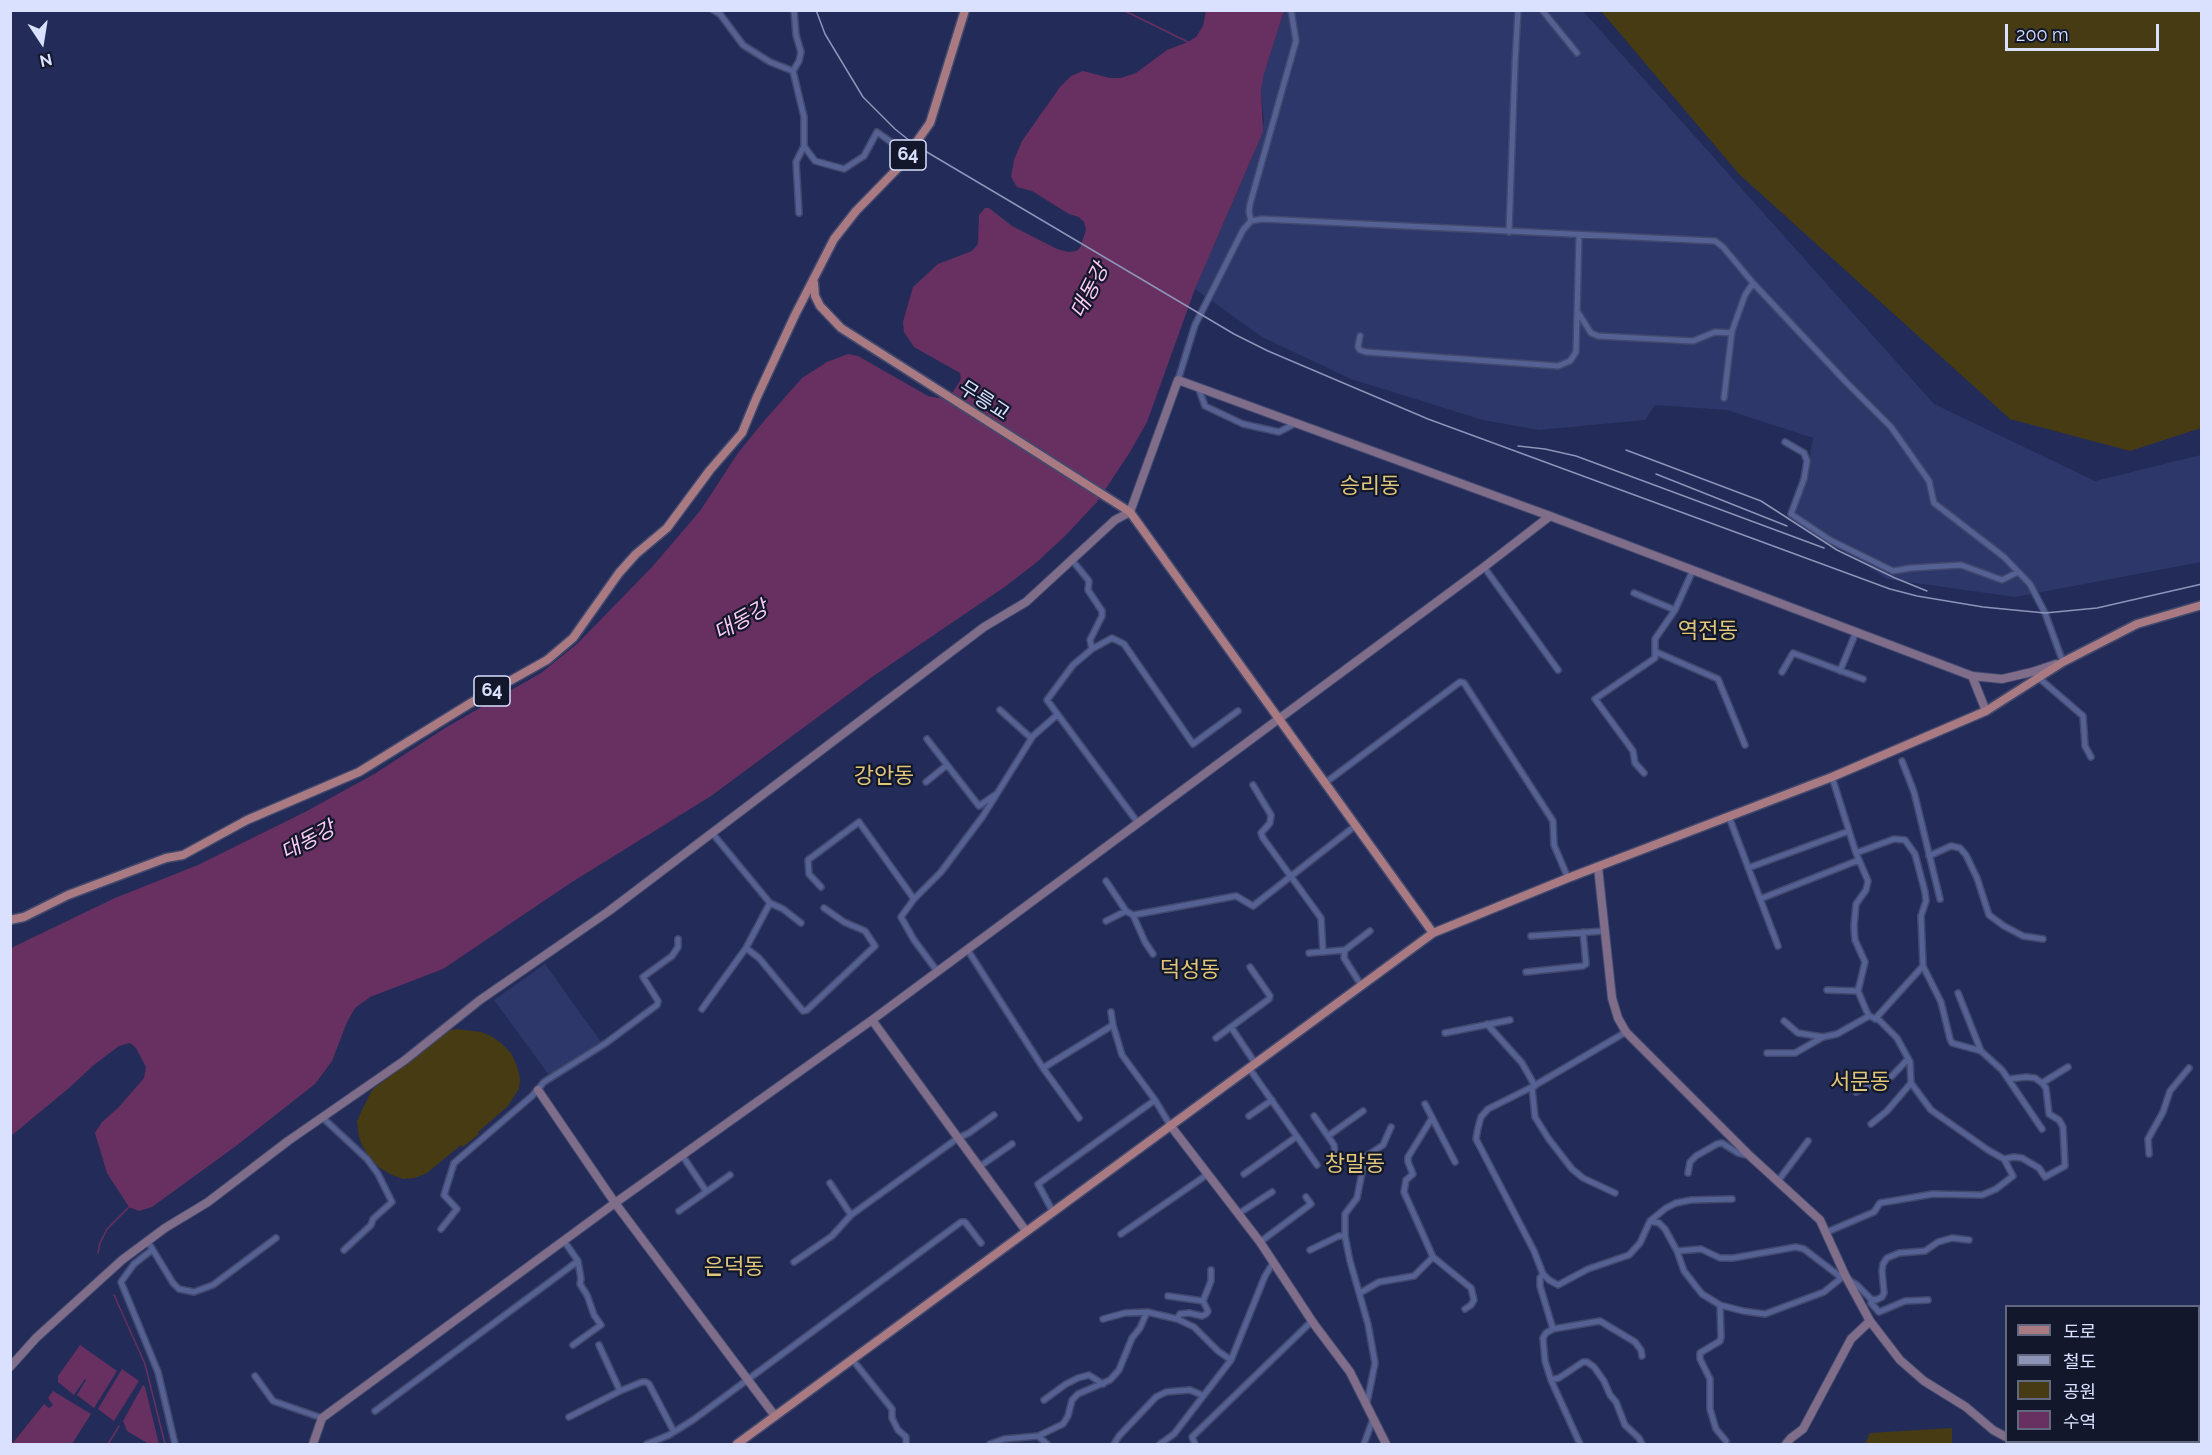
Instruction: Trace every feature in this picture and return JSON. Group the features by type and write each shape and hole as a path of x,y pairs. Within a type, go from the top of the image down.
{"main road":[{"name":"64","path":"10,920 24,917 79,891 166,858 183,855 248,820 359,772 465,706 547,660 560,650 583,626 619,573 636,554 667,528 710,470 737,441 746,426 795,315 834,239 898,168 930,123 965,10"},
{"name":"무릉교","path":"814,279 813,289 820,306 840,328 1130,512"},
{"path":"10,1367 36,1338 122,1260 165,1228 222,1193 288,1141 405,1060 437,1032 480,1000 609,911 713,834 984,627 1026,602 1115,520 1130,512 1178,380 1550,516 1972,676 2002,679 2063,662"},
{"path":"1130,512 1433,933"},
{"path":"313,1444 322,1418 615,1203 872,1020 1550,516"},
{"path":"737,1444 1433,933 1568,878 1832,777 1986,711 2063,662 2137,624 2202,606"},
{"path":"1972,676 1986,711"},
{"path":"1598,867 1612,998 1618,1018 1626,1032 1750,1156 1813,1212 1827,1232 1846,1278 1870,1321 1909,1370 1966,1407 1993,1430 2005,1436"},
{"path":"872,1020 1026,1231"},
{"path":"538,1090 615,1203 776,1416"},
{"path":"1170,1125 1260,1242 1312,1321 1350,1372 1386,1444"},
{"path":"1786,1444 1803,1430 1851,1339 1870,1321"}],"street":[{"path":"713,10 720,14 743,45 770,62 793,71"},
{"path":"794,10 796,35 801,52 793,71 804,117 804,146 796,162 799,213"},
{"path":"1251,221 1250,204 1296,41 1291,10"},
{"path":"1509,232 1518,10"},
{"path":"1542,10 1577,52"},
{"path":"804,146 815,161 844,169 864,156 878,132 908,154"},
{"path":"1178,380 1195,325 1243,230 1251,221 1262,219 1714,241 1723,247 1753,283 1889,425 1929,481 1934,503 2004,556 2020,574 2037,596 2063,662"},
{"path":"1359,336 1358,347 1366,352 1558,366 1570,362 1575,356 1579,235"},
{"path":"1724,398 1732,333 1745,295 1753,283"},
{"path":"1578,312 1591,333 1598,336 1694,341 1715,332 1732,333"},
{"path":"1198,387 1205,406 1243,424 1279,432 1296,423"},
{"path":"1785,442 1804,453 1807,461 1804,479 1791,514 1830,540 1893,571 1961,565 2002,580 2020,574"},
{"path":"1072,560 1089,581 1088,590 1102,611 1100,622 1090,640 1092,649"},
{"path":"1484,567 1558,670"},
{"path":"1644,773 1635,763 1633,751 1595,699 1655,658 1656,639 1675,610 1693,570"},
{"path":"1634,593 1675,610"},
{"path":"1840,670 1856,632"},
{"path":"1138,823 1047,700 1073,665 1092,649 1112,638 1124,644 1193,744 1238,711"},
{"path":"1656,652 1674,662 1713,675 1718,679 1745,745"},
{"path":"1782,672 1793,652 1863,679"},
{"path":"2038,678 2083,716 2085,746 2091,757"},
{"path":"1324,783 1460,682 1464,683 1553,821 1554,845 1568,878"},
{"path":"1000,710 1031,738"},
{"path":"937,971 914,940 901,917 914,899 941,872 996,795 1031,738 1057,715"},
{"path":"927,739 979,806 996,795"},
{"path":"1902,761 1914,792 1940,899"},
{"path":"926,782 947,765"},
{"path":"1827,1232 1874,1212 1880,1203 1933,1194 1982,1195 1996,1189 2013,1176 2004,1159 1931,1110 1911,1083 1908,1059 1892,1030 1872,1018 1858,991 1865,962 1855,940 1856,904 1866,890 1868,881 1856,853 1832,777"},
{"path":"1253,785 1271,815 1270,823 1261,833 1263,838 1321,918 1323,952"},
{"path":"1729,817 1778,946"},
{"path":"820,887 809,874 808,860 859,822 914,899"},
{"path":"1133,915 1236,896 1252,906 1355,826"},
{"path":"1748,868 1849,831"},
{"path":"713,834 770,903 783,909 801,923"},
{"path":"1856,853 1894,839 1905,840 1916,854 1926,901 1921,916 1923,966 1941,1002 1953,1043 1981,1051 2002,1070 2042,1129"},
{"path":"1929,856 1951,846 1960,848 1977,878 1989,915 2023,936 2043,939"},
{"path":"1760,899 1859,860"},
{"path":"1106,881 1126,910 1133,915 1153,954"},
{"path":"702,1009 746,948 770,903"},
{"path":"746,948 759,958 803,1011 807,1010 875,946 865,931 844,922 824,908"},
{"path":"1107,921 1126,910"},
{"path":"1310,952 1345,950 1370,931"},
{"path":"1531,936 1605,931"},
{"path":"1526,972 1586,964 1583,932"},
{"path":"441,1229 457,1209 444,1195 454,1163 538,1090 544,1082 606,1043 657,1005 658,1001 643,976 672,956 678,947 678,939"},
{"path":"967,950 1043,1068 1079,1118"},
{"path":"1345,950 1344,957 1361,985"},
{"path":"1767,1053 1795,1053 1823,1037 1837,1034 1872,1018 1923,966"},
{"path":"1216,1038 1269,999 1270,996 1250,967"},
{"path":"1827,990 1858,991"},
{"path":"1958,993 1981,1051"},
{"path":"1111,1012 1122,1055 1170,1125"},
{"path":"1445,1033 1510,1020"},
{"path":"1784,1021 1798,1033 1823,1037"},
{"path":"1486,1024 1522,1063 1533,1086 1535,1117 1548,1138 1572,1169 1583,1178 1615,1193"},
{"path":"1043,1068 1113,1025"},
{"path":"1231,1027 1272,1100 1317,1165"},
{"path":"1626,1032 1533,1086 1488,1109 1481,1117 1476,1139 1544,1274 1558,1285 1588,1269 1629,1255 1640,1243 1650,1221 1676,1203 1691,1200 1732,1199"},
{"path":"1856,1092 1892,1076 1908,1059"},
{"path":"2042,1083 2068,1067"},
{"path":"2149,1154 2148,1138 2163,1112 2170,1091 2189,1068"},
{"path":"2004,1159 2022,1158 2038,1168 2045,1177 2065,1166 2063,1126 2059,1120 2049,1114 2046,1088 2035,1078 2009,1079"},
{"path":"1871,1124 1887,1111 1911,1083"},
{"path":"1053,1212 1038,1184 1155,1100"},
{"path":"1249,1116 1272,1100"},
{"path":"1425,1104 1455,1162"},
{"path":"1328,1136 1363,1111"},
{"path":"794,1262 832,1236 851,1215 994,1115"},
{"path":"1314,1116 1334,1145 1335,1156"},
{"path":"323,1118 367,1159 378,1174 392,1202 344,1250"},
{"path":"1432,1118 1408,1157 1413,1173 1406,1180 1404,1192 1433,1257 1471,1288 1474,1300 1465,1309"},
{"path":"1366,1403 1376,1363 1345,1236 1345,1214 1357,1198 1365,1157 1383,1145 1391,1127"},
{"path":"1244,1174 1296,1137"},
{"path":"1778,1181 1808,1141"},
{"path":"1688,1173 1690,1162 1696,1156 1717,1144 1722,1143 1738,1153 1750,1156"},
{"path":"979,1167 1012,1144"},
{"path":"682,1155 706,1191"},
{"path":"1121,1234 1208,1174"},
{"path":"679,1210 730,1175"},
{"path":"830,1183 851,1215"},
{"path":"1238,1214 1272,1192"},
{"path":"1260,1242 1311,1204 1306,1197"},
{"path":"1650,1221 1659,1223 1665,1229 1677,1251 1684,1271 1702,1294 1720,1305 1766,1314 1824,1292 1846,1278"},
{"path":"647,1444 674,1432 961,1222 965,1222 981,1243"},
{"path":"1310,1250 1339,1236 1345,1236"},
{"path":"148,1242 172,1283 179,1289 194,1292 213,1285 276,1238"},
{"path":"1871,1299 1882,1297 1884,1293 1882,1264 1887,1258 1899,1253 1925,1251 1938,1242 1952,1238 1969,1240"},
{"path":"564,1241 578,1261 580,1284 601,1325 573,1345"},
{"path":"1677,1251 1701,1249 1720,1258 1733,1258 1796,1247 1804,1249 1838,1275 1857,1285 1871,1299 1879,1312 1898,1303 1928,1300"},
{"path":"152,1250 134,1264 122,1282 158,1372 175,1444"},
{"path":"1360,1293 1379,1282 1414,1276 1433,1257"},
{"path":"375,1411 578,1261"},
{"path":"1161,1444 1174,1434 1231,1360 1265,1276 1273,1263"},
{"path":"1177,1319 1180,1314 1189,1313 1202,1316 1206,1314 1208,1311 1203,1301 1211,1281 1211,1270"},
{"path":"1544,1274 1540,1278 1540,1286 1553,1329"},
{"path":"1167,1296 1203,1301"},
{"path":"1720,1305 1720,1341 1700,1353 1700,1359 1710,1379 1710,1409 1716,1429 1720,1437 1726,1441"},
{"path":"1103,1319 1147,1312 1177,1319 1194,1327 1218,1351 1231,1360"},
{"path":"990,1444 1004,1439 1038,1436 1063,1424 1068,1416 1072,1400 1078,1394 1110,1380 1119,1370 1132,1338 1140,1328 1147,1312"},
{"path":"1195,1444 1192,1437 1312,1321"},
{"path":"1580,1444 1551,1380 1545,1361 1543,1338 1546,1333 1553,1329 1600,1321 1635,1342 1642,1356"},
{"path":"599,1345 620,1391"},
{"path":"852,1359 892,1409 891,1418 898,1430 906,1437 906,1444"},
{"path":"1551,1380 1587,1362 1605,1381 1625,1425 1640,1438 1642,1444"},
{"path":"1044,1400 1066,1384 1089,1375 1103,1384"},
{"path":"255,1376 273,1401 322,1418"},
{"path":"570,1417 642,1382 649,1384 674,1432"},
{"path":"1114,1444 1156,1397 1166,1392 1190,1390 1202,1395"},
{"path":"1364,1444 1373,1419"},
{"path":"1038,1436 1047,1444"}],"shaded area":[{"path":"1284,11 1583,11 1934,404 2095,481 2201,455 2201,562 2015,597 1887,579 1792,517 1805,483 1813,438 1727,410 1655,405 1645,420 1539,430 1483,420 1351,379 1262,337 1195,289 1254,153 1264,122 1261,91 1263,77"},
{"path":"545,964 601,1042 549,1075 494,1000"}],"green space":[{"path":"1601,11 2201,11 2201,428 2130,451 2010,419 1739,174"},
{"path":"457,1029 481,1032 501,1043 511,1053 517,1066 520,1079 519,1089 507,1107 478,1132 479,1134 463,1147 461,1145 427,1173 415,1178 403,1179 392,1175 380,1168 369,1157 362,1145 357,1121 361,1112 372,1090 447,1031"},
{"path":"1952,1428 1952,1444 1865,1444 1870,1433"}],"water":[{"name":"대동강","path":"1206,11 1284,11 1263,77 1261,91 1263,132 1195,289 1147,422 1097,502 1065,536 1006,586 872,677 711,796 572,882 443,969 370,997 355,1008 332,1061 315,1084 236,1146 152,1207 139,1211 129,1207 107,1173 95,1133 102,1122 118,1108 144,1078 146,1067 136,1048 130,1043 119,1046 95,1064 11,1136 11,948 115,898 198,865 307,811 376,773 445,728 541,673 578,643 652,567 700,511 738,453 764,421 802,378 827,362 848,354 858,356 928,396 938,398 953,392 961,379 960,373 914,347 904,332 903,322 913,287 938,264 972,251 978,244 979,215 985,208 989,208 1012,226 1057,249 1068,252 1080,248 1086,230 1084,222 1032,191 1017,187 1011,177 1014,160 1022,141 1060,87 1071,76 1083,71 1110,78 1121,78 1136,73 1167,50 1196,37 1203,26"},
{"path":"80,1345 117,1371 94,1408 77,1395 85,1379 74,1395 58,1382 58,1376"},
{"path":"122,1369 139,1381 114,1421 98,1409"},
{"path":"143,1385 159,1444 149,1444 127,1431 123,1421"},
{"path":"53,1391 91,1414 72,1444 12,1444 44,1404 49,1408 53,1405 48,1398"}],"waterway":[{"path":"1123,10 1190,43"},
{"path":"98,1253 107,1229 129,1207"},
{"path":"114,1295 145,1364 165,1444"},
{"path":"108,1444 119,1426"}],"railway":[{"path":"816,10 825,34 863,97 895,129 915,145 1234,334 1268,351 1428,419 1890,589 1917,596 1983,607 2045,613 2097,608 2202,584"},
{"path":"1518,446 1576,456 1824,548"},
{"path":"1626,450 1761,501 1837,550 1927,591"},
{"path":"1656,474 1787,526"}],"district":[{"name":"승리동","path":"1370,486"},
{"name":"역전동","path":"1708,631"},
{"name":"강안동","path":"884,776"},
{"name":"덕성동","path":"1190,970"},
{"name":"서문동","path":"1860,1082"},
{"name":"창말동","path":"1355,1164"},
{"name":"은덕동","path":"734,1267"}]}
